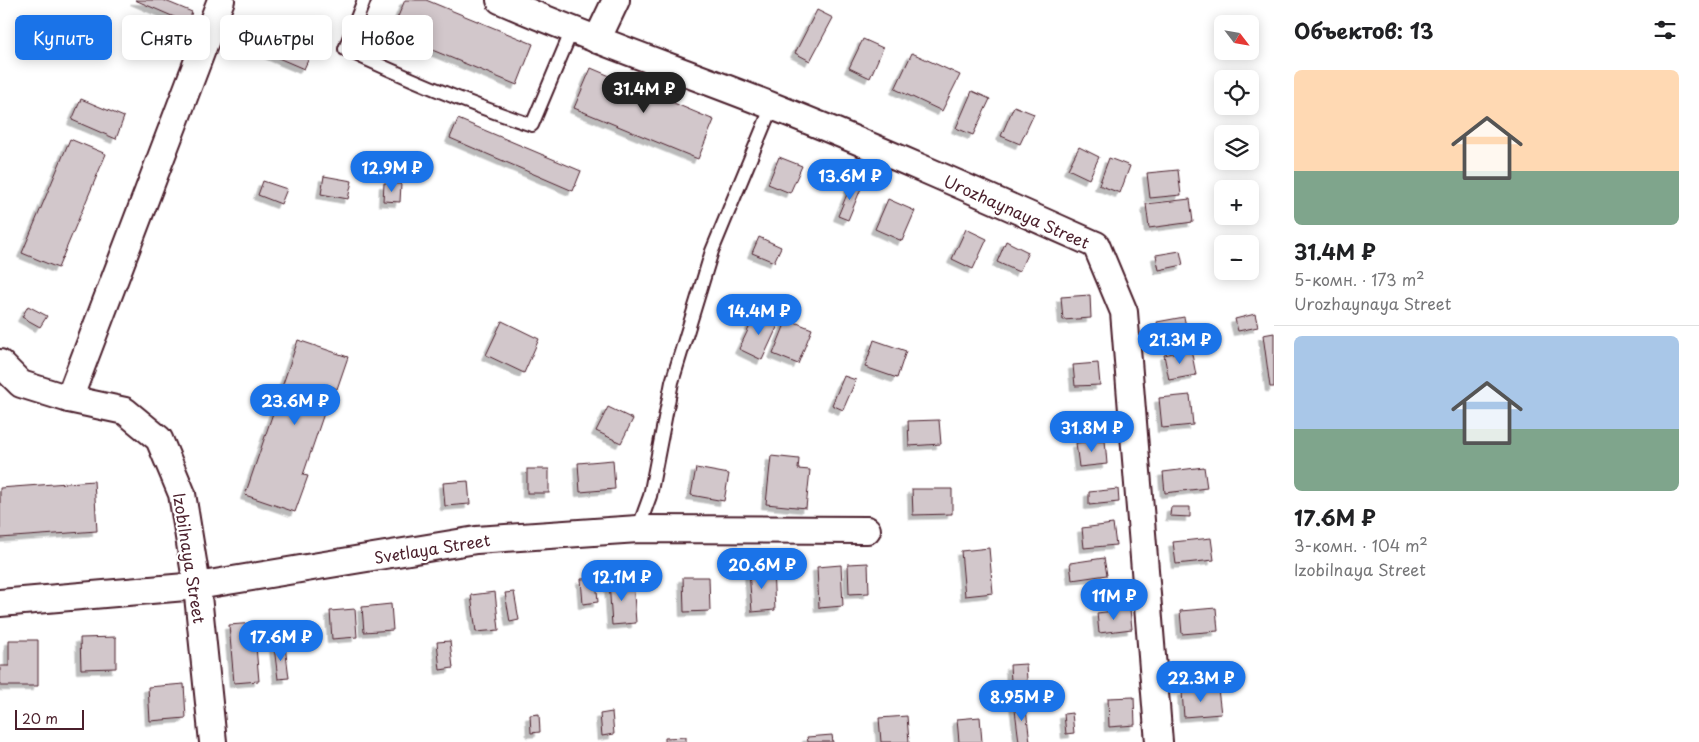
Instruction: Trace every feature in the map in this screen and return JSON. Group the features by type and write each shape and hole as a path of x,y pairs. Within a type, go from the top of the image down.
{"street":[{"path":"69,399 221,0"},
{"name":"Urozhaynaya Street","path":"500,0 597,40 772,106 954,182 1096,245 1124,312 1159,742"},
{"path":"597,40 616,0"},
{"name":"Izobilnaya Street","path":"0,363 21,384 69,399 125,411 159,439 182,494 197,586 213,742"},
{"name":"Svetlaya Street","path":"0,603 197,586 476,540 638,529 867,530"}],"lane":[{"path":"364,0 344,49 394,73 488,111 532,125 572,30"},
{"path":"638,529 650,496 672,382 710,260 772,106"}],"building":[{"path":"135,0 163,0 192,12 191,15 170,15"},
{"path":"405,0 426,0 533,44 517,85 433,50 433,15 399,15"},
{"path":"817,10 833,18 810,61 795,53"},
{"path":"863,39 883,48 870,78 849,68"},
{"path":"912,53 960,75 942,111 895,89"},
{"path":"283,60 308,60 304,69"},
{"path":"591,68 714,120 698,159 574,108"},
{"path":"972,91 990,99 973,135 956,128"},
{"path":"81,99 124,117 116,139 72,120"},
{"path":"1014,106 1034,114 1020,144 1001,136"},
{"path":"458,119 581,171 573,191 450,138"},
{"path":"70,139 106,154 58,268 22,253"},
{"path":"1079,147 1099,157 1089,179 1068,169"},
{"path":"779,157 802,166 790,193 768,184"},
{"path":"1109,158 1130,166 1120,193 1099,185"},
{"path":"1178,170 1181,195 1150,198 1147,173"},
{"path":"324,176 352,181 348,199 321,194"},
{"path":"263,181 287,189 281,204 258,195"},
{"path":"852,182 862,186 848,220 838,216"},
{"path":"384,183 401,184 400,202 383,201"},
{"path":"888,199 915,211 902,241 875,229"},
{"path":"1190,199 1193,222 1149,228 1146,204"},
{"path":"966,229 987,239 973,269 952,259"},
{"path":"759,237 781,247 774,262 752,253"},
{"path":"1006,241 1028,252 1019,272 997,262"},
{"path":"1180,251 1183,265 1159,270 1156,255"},
{"path":"1090,295 1091,318 1063,320 1061,297"},
{"path":"28,306 47,316 40,327 22,317"},
{"path":"756,313 779,323 762,360 739,349"},
{"path":"1255,314 1258,327 1238,331 1235,319"},
{"path":"1184,317 1189,340 1161,346 1157,322"},
{"path":"787,319 812,329 798,364 773,354"},
{"path":"502,321 539,339 524,373 486,355"},
{"path":"1274,333 1274,387 1270,387 1263,335"},
{"path":"298,340 348,357 337,389 333,387 303,475 308,476 295,512 245,495"},
{"path":"874,340 906,351 897,378 865,367"},
{"path":"1191,349 1196,375 1169,380 1164,355"},
{"path":"1098,363 1100,385 1075,386 1073,365"},
{"path":"844,376 856,380 843,410 832,405"},
{"path":"1190,395 1193,425 1162,428 1159,398"},
{"path":"608,407 633,419 621,443 596,431"},
{"path":"939,420 941,444 909,446 908,421"},
{"path":"1105,440 1107,464 1079,467 1076,443"},
{"path":"771,456 799,459 798,469 810,470 806,508 766,504"},
{"path":"613,460 615,489 580,492 578,463"},
{"path":"1204,467 1207,488 1165,493 1163,472"},
{"path":"696,468 729,474 724,501 691,495"},
{"path":"527,469 549,469 549,493 527,493"},
{"path":"94,481 97,531 0,538 0,488"},
{"path":"468,481 470,504 445,506 443,483"},
{"path":"912,489 952,489 952,514 913,515"},
{"path":"1118,489 1119,502 1089,505 1089,492"},
{"path":"1171,507 1190,507 1190,517 1170,516"},
{"path":"1113,524 1116,545 1084,548 1082,528"},
{"path":"1211,538 1214,560 1176,564 1173,542"},
{"path":"989,548 993,593 965,596 961,551"},
{"path":"1104,558 1107,575 1072,580 1070,563"},
{"path":"868,563 869,593 849,594 848,564"},
{"path":"841,565 843,606 819,608 817,567"},
{"path":"773,569 775,610 752,612 749,571"},
{"path":"683,577 709,577 710,611 684,612"},
{"path":"596,578 598,602 583,604 581,579"},
{"path":"633,580 636,623 612,625 609,582"},
{"path":"495,592 499,630 476,632 471,595"},
{"path":"514,592 519,620 510,622 505,593"},
{"path":"391,604 393,630 364,632 362,607"},
{"path":"1216,608 1218,631 1182,634 1180,611"},
{"path":"355,609 357,637 332,639 330,611"},
{"path":"1130,609 1132,629 1099,633 1097,613"},
{"path":"254,623 259,681 234,683 229,625"},
{"path":"116,637 116,668 81,669 80,638"},
{"path":"9,640 38,640 38,686 0,686 0,666 9,666"},
{"path":"450,641 453,668 440,670 437,642"},
{"path":"285,646 289,678 278,679 274,647"},
{"path":"1026,664 1028,696 1012,697 1010,665"},
{"path":"184,684 186,718 150,721 148,687"},
{"path":"1218,689 1221,714 1184,717 1182,692"},
{"path":"1134,697 1135,725 1109,727 1108,698"},
{"path":"1025,701 1030,742 1019,742 1014,702"},
{"path":"612,712 614,734 602,736 600,714"},
{"path":"1072,713 1074,733 1066,734 1064,714"},
{"path":"539,714 540,732 531,733 530,715"},
{"path":"907,716 909,742 881,742 879,718"},
{"path":"980,717 982,742 959,742 957,719"},
{"path":"832,735 833,742 808,742 807,737"},
{"path":"686,737 686,742 665,742 665,738"}]}
